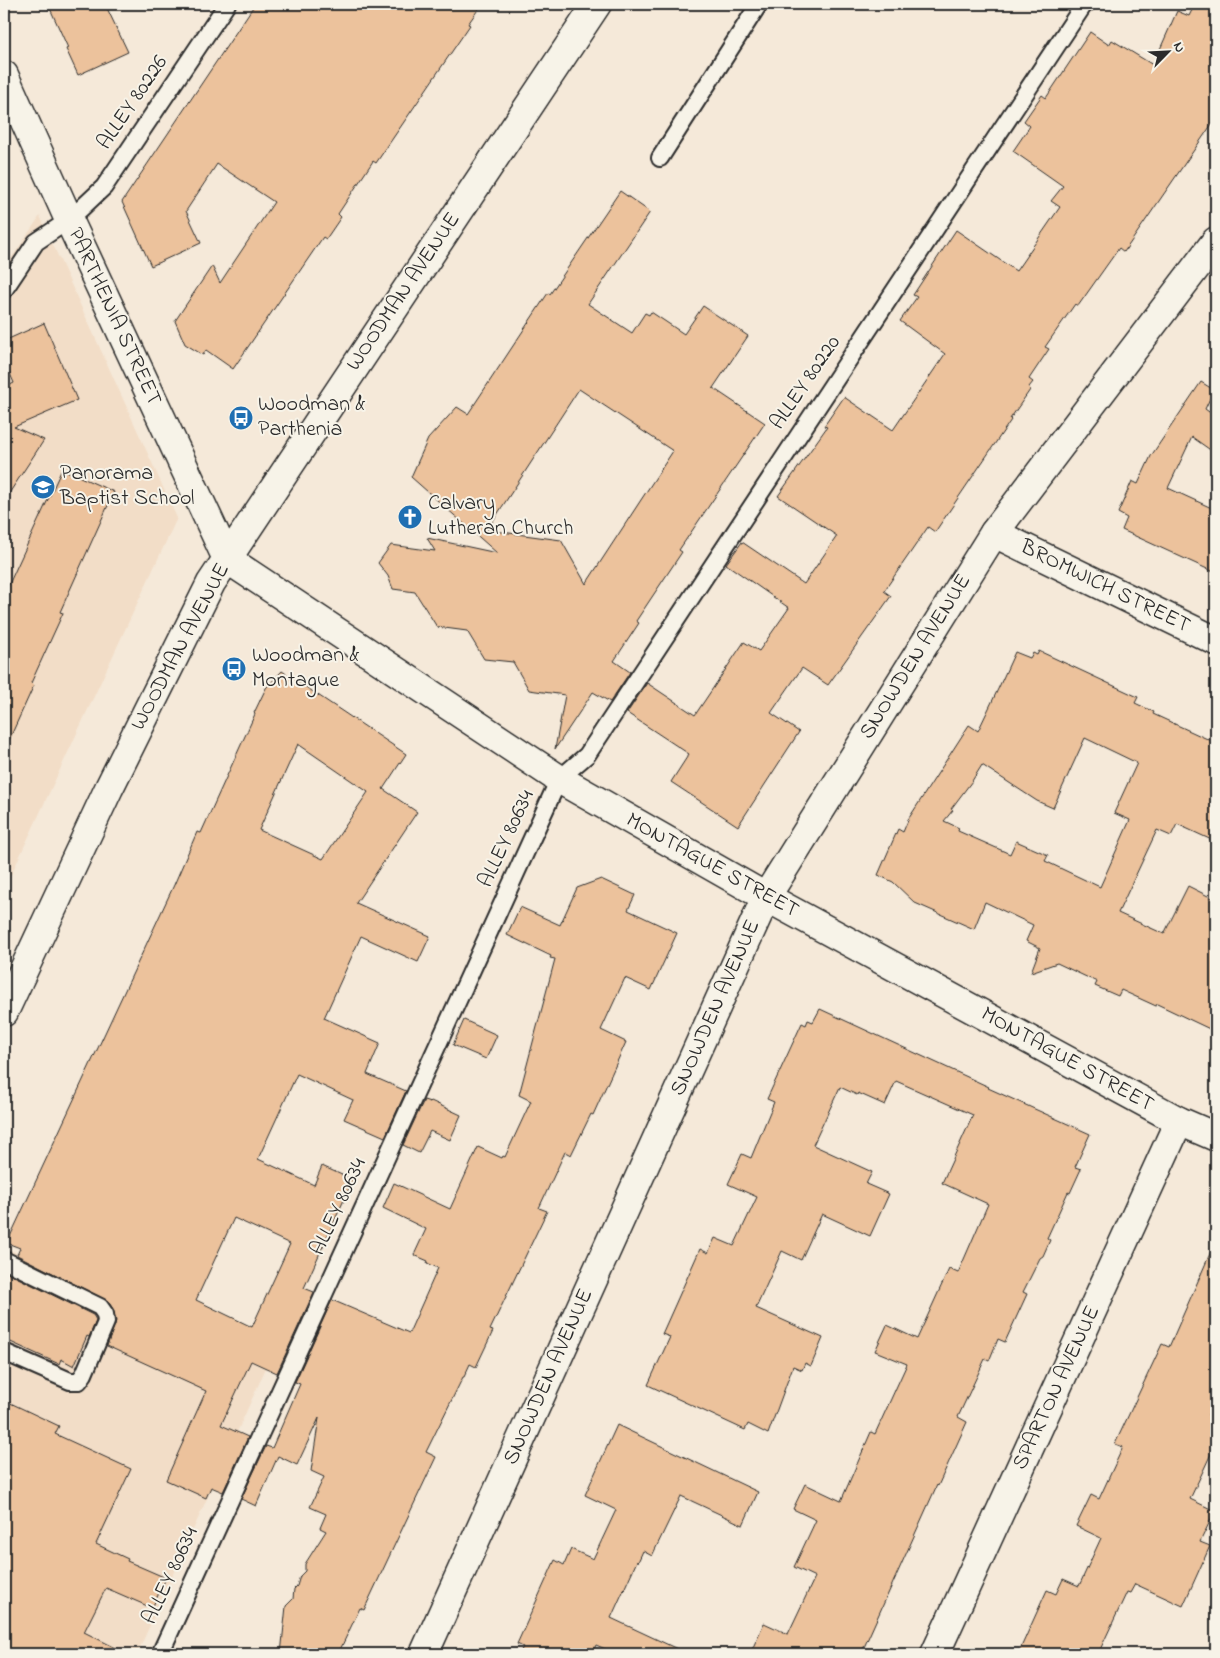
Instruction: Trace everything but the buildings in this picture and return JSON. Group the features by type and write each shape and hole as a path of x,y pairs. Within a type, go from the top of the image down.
{"street":[{"name":"WOODMAN AVENUE","path":"4,1012 113,779 211,583 597,4"},
{"name":"PARTHENIA STREET","path":"4,75 69,220 227,559"},
{"name":"SNOWDEN AVENUE","path":"424,1654 766,897 994,533 1216,241"},
{"name":"BROMWICH STREET","path":"994,533 1216,641"},
{"name":"MONTAGUE STREET","path":"227,559 558,779 766,897 1179,1122 1216,1137"},
{"name":"SPARTON AVENUE","path":"935,1654 1179,1122"}],"lane":[{"name":"ALLEY 80226","path":"4,290 36,242 69,220 104,187 227,4"},
{"path":"660,158 760,4"},
{"name":"ALLEY 80220","path":"558,779 587,754 1083,4"},
{"name":"ALLEY 80634","path":"160,1654 558,779"},
{"path":"4,1260 100,1306 105,1314 106,1322 84,1374 79,1381 70,1381 4,1352"}],"shaded area":[{"path":"40,216 177,518 4,890 4,269"},
{"path":"4,1247 266,1368 137,1654 4,1654"}],"place":[{"name":"Woodman & Parthenia","path":"241,418"},
{"name":"Panorama Baptist School","path":"43,487"},
{"name":"Calvary Lutheran Church","path":"410,517"},
{"name":"Woodman & Montague","path":"234,669"}]}
